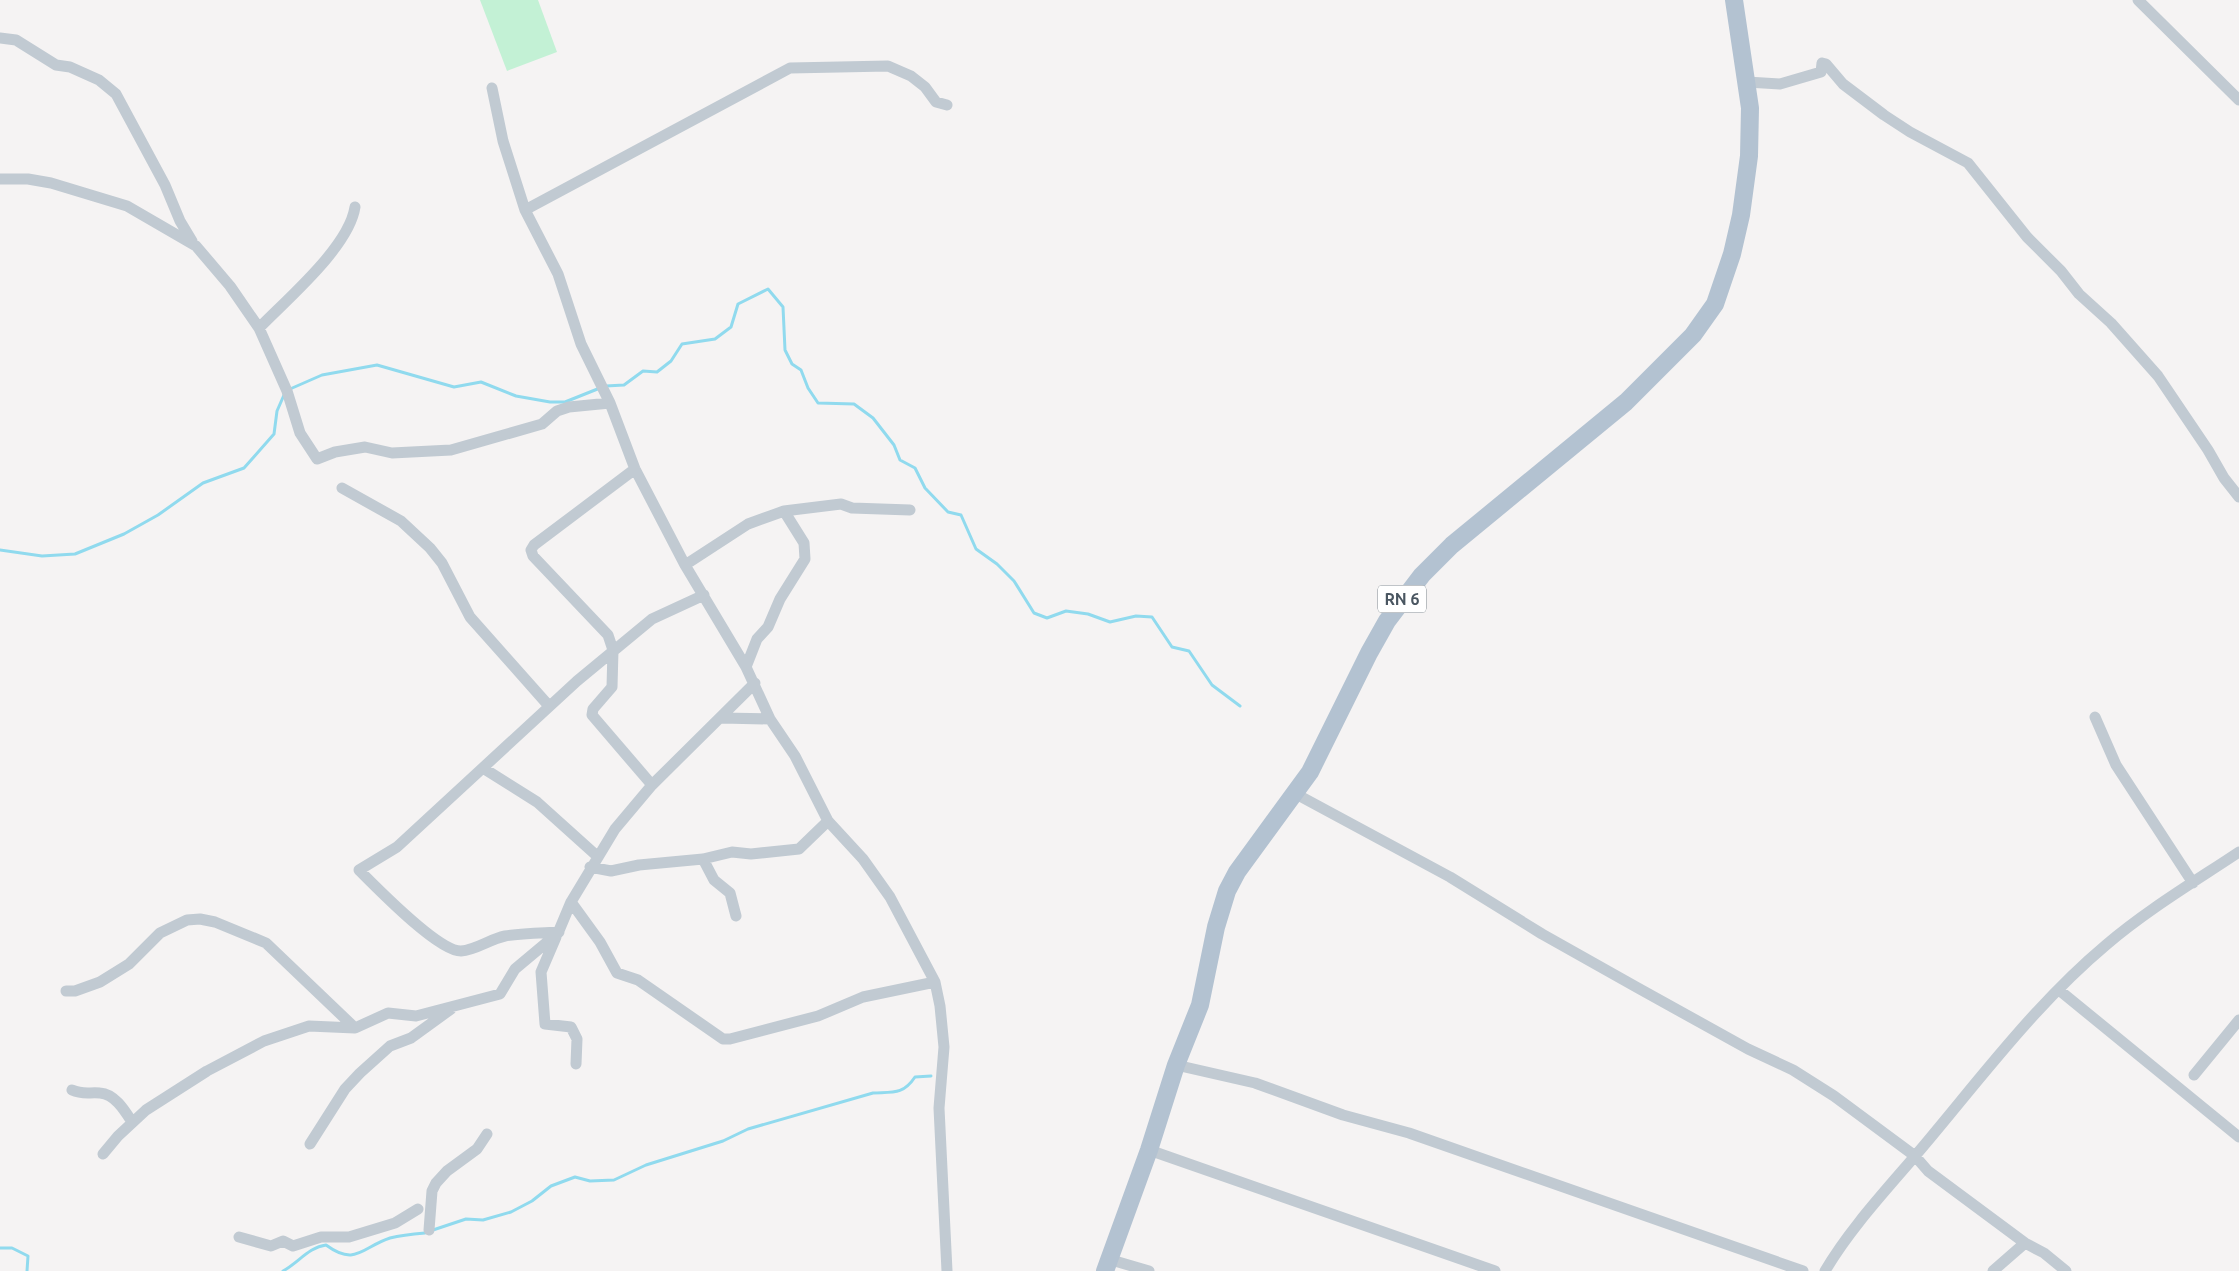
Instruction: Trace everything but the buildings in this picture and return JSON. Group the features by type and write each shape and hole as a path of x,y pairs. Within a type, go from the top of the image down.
{"main road":[{"name":"RN 6","path":"1107,1265 1149,1150 1176,1065 1200,1005 1216,927 1227,891 1237,872 1296,794 1310,772 1369,652 1400,602 1422,575 1452,545 1626,402 1693,334 1715,304 1732,254 1746,184 1750,108 1734,0"}],"street":[{"path":"2138,0 2239,100"},
{"path":"0,38 16,40 56,65 70,67 99,80 116,94 165,186 180,221 196,246 230,286 259,328 287,391 300,433 317,459 335,452 365,447 392,453 451,450 542,424 557,411 569,407 610,402"},
{"path":"1747,82 1780,84 1821,72 1822,62 1826,64 1843,84 1884,116 1968,163 2027,237 2061,271 2079,294 2111,323 2158,376 2208,450 2224,478 2239,497"},
{"path":"525,210 790,68 888,66 911,76 924,87 936,102 947,105"},
{"path":"492,88 504,141 525,210 558,274 581,344 610,402 635,469 685,565 755,683 770,719 795,756 828,821 863,859 890,897 935,982 940,1006 944,1047 939,1108 947,1271"},
{"path":"0,179 28,179 112,201 134,210 196,246"},
{"path":"259,328 317,269 339,243 353,220 355,207"},
{"path":"635,469 534,545 531,550 533,556 600,624 608,635 613,650 612,687 593,708 592,714 652,785"},
{"path":"342,488 402,521 430,548 442,563 470,617 549,706"},
{"path":"685,565 748,524 784,510 841,504 852,508 910,510"},
{"path":"746,667 757,640 768,627 780,599 805,559 804,543 784,510"},
{"path":"558,932 505,936 470,949 453,950 399,909 359,870 397,847 549,706 613,650 652,619 704,595"},
{"path":"576,1064 577,1039 572,1027 545,1024 541,972 571,902 590,867 615,829 652,785 722,718 755,683"},
{"path":"2095,717 2116,765 2193,883"},
{"path":"722,718 770,719"},
{"path":"483,768 537,802 597,856"},
{"path":"1296,794 1450,877 1542,934 1638,988 1748,1049 1793,1070 1834,1096 1915,1156 1928,1171 2025,1244 2044,1252 2066,1271"},
{"path":"590,867 611,871 639,865 703,859 732,852 751,854 799,849 828,821"},
{"path":"1825,1271 1834,1257 1915,1156 2012,1041 2077,971 2130,925 2239,852"},
{"path":"703,859 714,880 730,892 736,916"},
{"path":"571,902 600,942 617,973 638,980 723,1039 730,1039 818,1016 863,998 935,982"},
{"path":"66,992 75,991 100,982 129,964 160,933 187,920 200,919 215,922 266,943 355,1028"},
{"path":"103,1154 118,1136 146,1110 207,1071 264,1041 289,1031 309,1026 355,1028 388,1014 416,1016 500,994 515,969 558,932"},
{"path":"2059,990 2239,1137"},
{"path":"310,1144 345,1089 360,1073 390,1046 411,1038 459,1004"},
{"path":"2194,1075 2239,1020"},
{"path":"1176,1065 1255,1083 1343,1115 1409,1133 1803,1271"},
{"path":"72,1090 80,1094 102,1093 119,1104 132,1122"},
{"path":"430,1230 432,1191 436,1183 447,1170 476,1149 487,1134"},
{"path":"1149,1150 1495,1271"},
{"path":"238,1237 271,1246 283,1241 293,1246 321,1237 349,1237 395,1223 418,1209"},
{"path":"1993,1271 2025,1244"},
{"path":"1107,1265 1149,1271"}],"green space":[{"path":"480,0 538,0 557,52 507,71"}],"waterway":[{"path":"606,386 624,385 643,371 657,372 671,361 682,344 715,339 731,327 738,304 768,289 783,307 785,350 792,364 801,370 808,388 818,403 854,404 873,418 894,445 900,460 915,468 925,488 948,512 961,515 976,549 997,564 1014,581 1034,613 1047,618 1066,611 1088,614 1110,622 1136,616 1152,617 1172,647 1189,651 1212,685 1240,706"},
{"path":"290,389 322,375 377,365 454,387 481,382 516,396 550,402 565,402 600,388"},
{"path":"0,550 42,556 75,554 124,534 158,515 203,483 244,468 274,434 277,411 284,395"},
{"path":"433,1230 466,1219 483,1220 511,1212 532,1201 551,1186 575,1177 590,1181 614,1180 646,1165 723,1141 748,1129 873,1093 902,1090 915,1077 931,1076"},
{"path":"283,1271 320,1246 326,1245 336,1251 352,1255 390,1238 425,1233"},
{"path":"0,1248 12,1248 28,1256 27,1271"}]}
